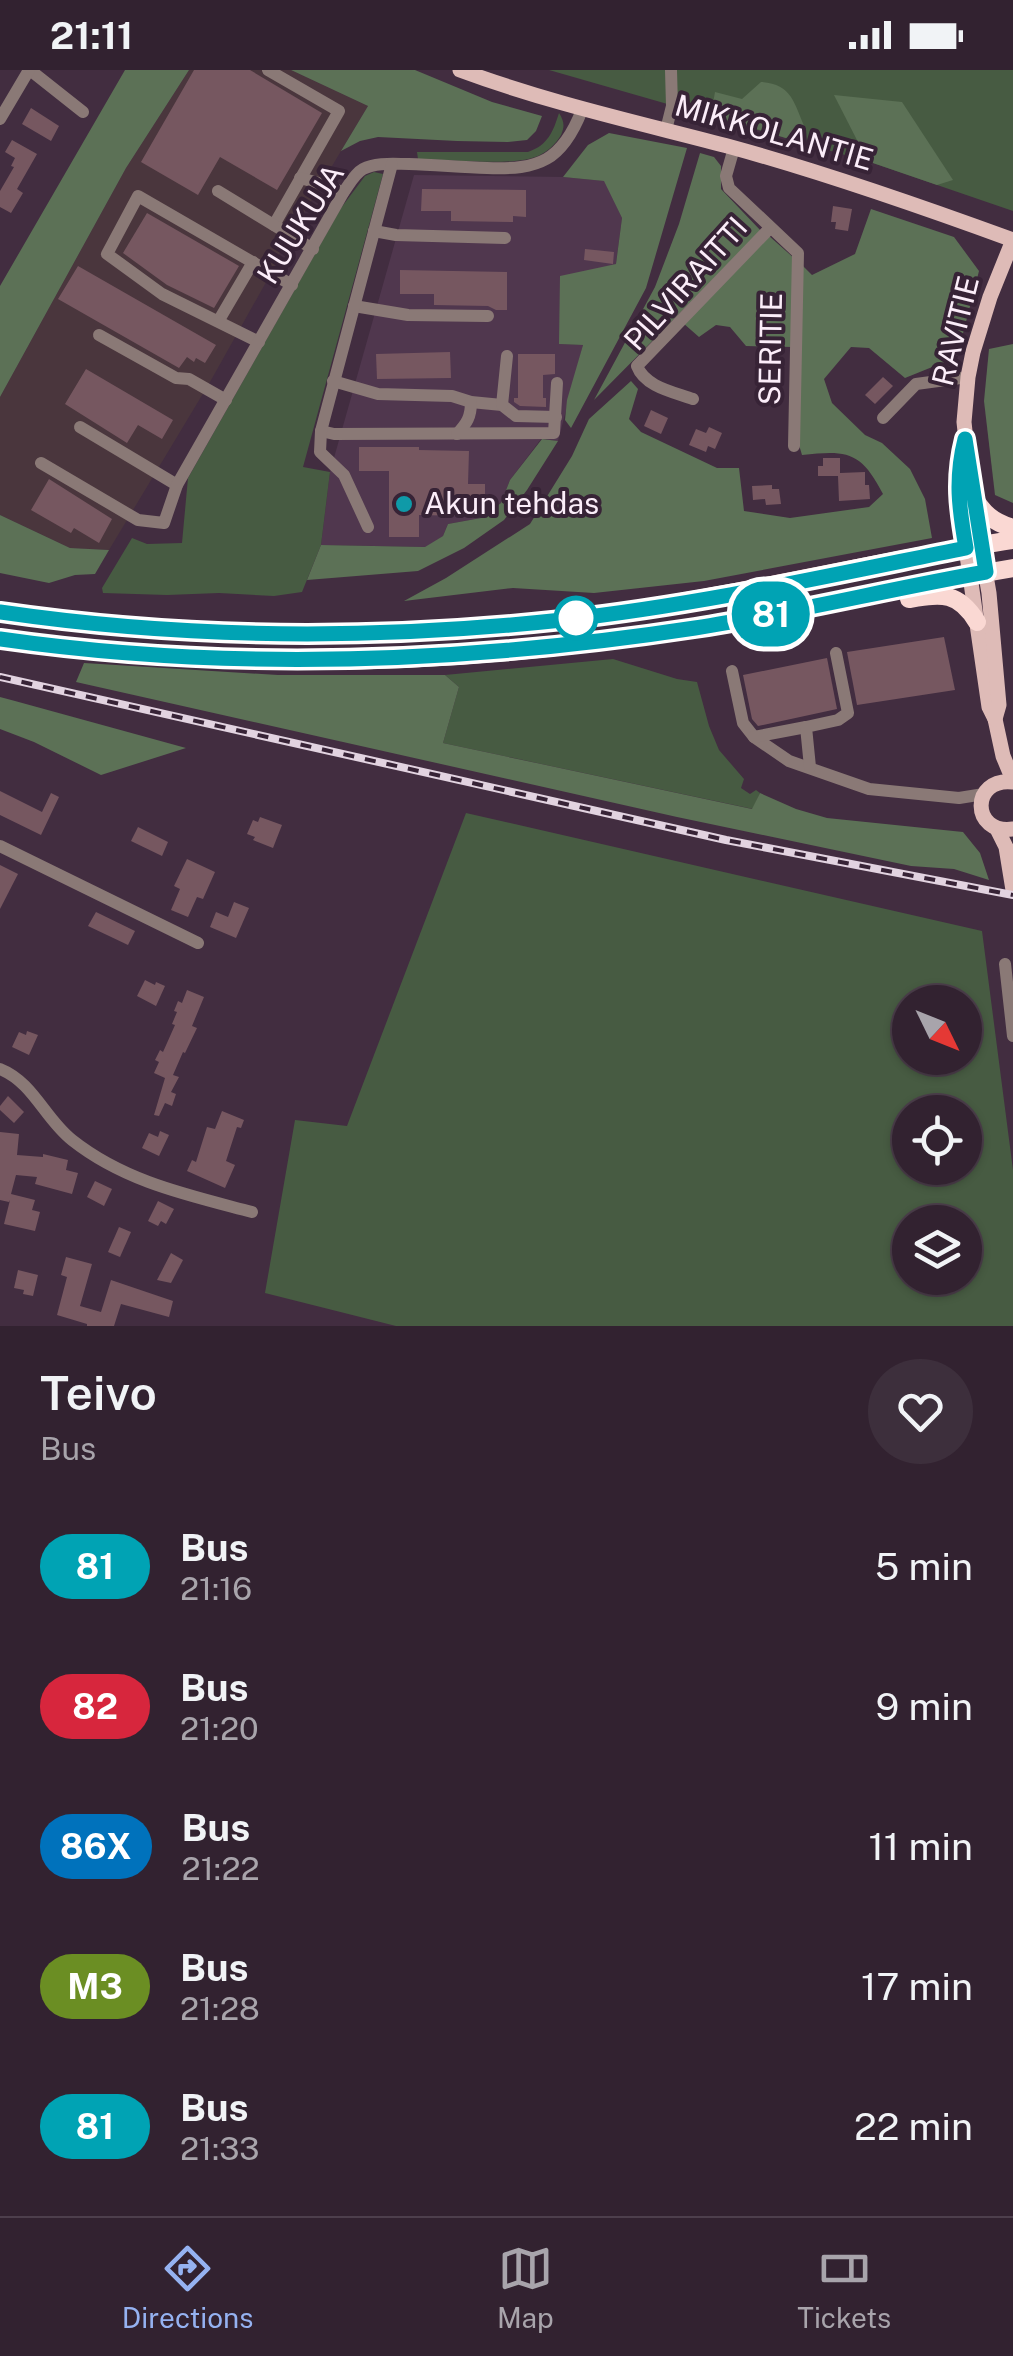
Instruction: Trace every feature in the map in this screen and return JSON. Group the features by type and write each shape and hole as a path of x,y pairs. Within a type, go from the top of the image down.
{"highway":[{"path":"972,495 993,521 1013,528"},
{"path":"0,612 183,630 316,634 453,630 566,619 736,594 1013,540"},
{"path":"0,639 101,652 296,661 392,659 574,645 701,627 1013,568"},
{"path":"830,602 846,608 947,596 958,599 977,622"}],"main road":[{"name":"MIKKOLANTIE","path":"460,70 582,110 734,148 926,208 1013,240"},
{"name":"RAVITIE","path":"978,574 965,439 968,377 990,297 1013,240"},
{"name":"RAVITIE","path":"965,439 958,469 959,500 974,547"},
{"path":"978,574 977,622 989,706 1013,781 990,788"},
{"path":"978,574 999,705 995,719"},
{"path":"1003,756 981,806 991,825 1007,834 1012,884"}],"street":[{"path":"0,119 30,70 83,112"},
{"path":"268,70 339,111 274,225"},
{"path":"666,130 672,106 671,70"},
{"name":"KUUKUJA","path":"40,463 138,520 164,523 178,484 344,193 364,168 392,164 514,169 537,165 564,144 582,110"},
{"path":"734,148 726,176 728,185 770,228"},
{"path":"368,527 344,475 320,452 321,431 392,164"},
{"path":"300,178 344,193"},
{"path":"218,190 313,249"},
{"path":"259,342 162,294 107,254 138,196 292,285"},
{"name":"SERITIE","path":"770,228 798,253 794,446"},
{"name":"PILVIRAITTI","path":"693,400 641,376 637,366 770,228"},
{"path":"374,230 396,235 505,238"},
{"path":"219,320 253,262"},
{"path":"354,306 408,315 488,316"},
{"path":"98,335 176,378 189,379 226,400"},
{"path":"502,405 507,356"},
{"path":"884,418 916,384 968,377"},
{"path":"334,381 378,394 452,396 502,405 516,416 556,417"},
{"path":"321,431 554,433 557,383"},
{"path":"457,434 467,423 471,402"},
{"path":"80,427 178,484"},
{"path":"754,737 838,720 848,713 836,653"},
{"path":"732,671 743,723 754,737 789,761 870,790 959,798 990,788"},
{"path":"806,727 810,768"},
{"path":"959,798 982,813"},
{"path":"0,846 198,943"},
{"path":"1005,964 1013,1036"},
{"path":"0,1069 22,1083 69,1138 101,1160 136,1179 252,1212"}],"shaded area":[{"path":"189,70 291,70 368,106 109,550 70,548 0,515 0,397 126,168"},
{"path":"414,175 605,181 622,218 616,264 560,344 583,345 558,441 541,439 510,480 501,503 481,518 448,524 443,536 426,547 321,545 330,472"}],"green space":[{"path":"125,70 189,70 126,168 0,397 0,286"},
{"path":"291,70 415,70 492,102 542,116 527,140 378,137 341,151 368,106"},
{"path":"549,70 1013,70 1013,211 873,163"},
{"path":"761,82 786,91 805,128 786,138 711,115 715,92 742,99"},
{"path":"834,95 902,102 953,180 937,185 873,163"},
{"path":"559,113 561,135 538,156 497,162 418,159 417,152 528,152 549,137"},
{"path":"609,133 687,148 646,288 571,428 565,420 567,400 583,345 559,344 560,276 616,264 622,218 604,181 563,177 588,145"},
{"path":"700,153 714,157 721,166 721,189 761,231 594,400 655,287"},
{"path":"383,174 303,467 330,472 321,545 302,592 274,596 103,593 102,588 132,538 147,544 182,543 188,478 341,208 365,176"},
{"path":"871,209 954,237 979,271 957,357 905,378 869,348 851,347 824,379 832,403 865,435 882,443 910,469 925,499 932,538 704,581 594,593 513,588 404,601 530,524 572,456 589,419 631,381 638,389 629,419 641,432 717,468 739,468 744,511 790,518 869,507 883,494 860,461 842,454 802,455 797,438 802,265 812,275 855,254"},
{"path":"768,235 795,259 793,347 746,346 730,327 716,325 699,337 683,323"},
{"path":"1013,344 1013,503 995,495 984,401 989,349"},
{"path":"542,439 558,441 527,490 504,520 464,548 418,571 307,580 321,545 425,547 443,536 448,524 481,518 501,503 510,480"},
{"path":"0,515 70,548 109,550 95,574 49,583 0,573"},
{"path":"613,659 697,682 719,750 744,779 741,788 750,794 756,790 760,793 753,809 443,743 459,687 445,675"},
{"path":"84,663 278,675 445,675 459,687 443,743 752,809 760,793 827,818 963,832 980,853 989,880 954,869 911,866 677,817 76,682"},
{"path":"0,697 186,748 101,775 0,729"},
{"path":"466,813 982,931 1013,1170 1013,1326 396,1326 265,1293 295,1120 347,1126"}],"building":[{"path":"194,70 250,70 322,113 277,190 220,157 198,195 141,162"},
{"path":"31,108 59,126 51,141 22,124"},
{"path":"12,140 37,154 17,189 23,193 11,213 0,207 0,191 14,167 11,166 15,158 5,152"},
{"path":"422,189 526,190 526,217 513,216 513,222 451,221 451,211 421,211"},
{"path":"833,206 852,209 848,231 835,229 836,222 831,222"},
{"path":"147,213 239,266 214,308 167,285 123,253"},
{"path":"585,249 614,252 613,264 584,260"},
{"path":"78,266 216,345 205,363 187,357 179,368 58,299"},
{"path":"400,270 507,272 507,310 434,305 434,294 400,294"},
{"path":"450,352 451,378 377,379 376,354"},
{"path":"518,354 555,354 555,374 543,375 546,407 520,406 514,402 518,398"},
{"path":"86,369 173,420 162,439 138,425 127,443 65,404"},
{"path":"883,377 893,386 875,404 865,395"},
{"path":"651,410 668,418 661,434 644,426"},
{"path":"709,427 722,433 715,449 708,446 706,452 689,445 696,429 706,433"},
{"path":"359,447 469,451 468,484 485,484 485,502 468,501 467,516 419,515 419,537 389,537 389,471 359,471"},
{"path":"823,458 840,458 840,473 865,472 870,499 839,501 838,476 818,476"},
{"path":"49,479 112,519 99,543 74,528 71,533 31,510"},
{"path":"772,485 772,489 779,489 781,504 766,505 765,499 753,500 752,486"},
{"path":"944,637 955,690 857,705 847,652"},
{"path":"827,658 837,709 758,726 752,719 743,675"},
{"path":"0,791 42,812 51,793 59,797 41,835 0,815"},
{"path":"260,817 282,825 273,848 247,834 253,820 258,822"},
{"path":"138,827 168,842 162,856 131,841"},
{"path":"187,859 215,872 203,899 197,897 188,917 171,910 180,889 174,886"},
{"path":"0,865 18,874 0,909"},
{"path":"234,902 249,908 236,938 210,927 216,912 228,917"},
{"path":"96,912 135,931 128,945 88,926"},
{"path":"145,980 165,986 156,1006 137,996"},
{"path":"187,990 204,997 192,1026 197,1028 173,1075 179,1077 171,1092 176,1094 172,1106 165,1103 159,1116 154,1115 165,1078 154,1073 159,1062 155,1060 160,1050 163,1052 175,1025 174,1011"},
{"path":"27,1031 38,1035 29,1055 12,1047 19,1032 26,1035"},
{"path":"8,1096 24,1112 14,1123 0,1110"},
{"path":"222,1111 244,1120 241,1128 237,1127 226,1161 235,1165 225,1188 187,1171 192,1160 196,1162 207,1127 215,1129"},
{"path":"160,1131 169,1135 159,1156 142,1148 149,1133 158,1137"},
{"path":"0,1132 19,1134 17,1155 43,1154 68,1160 66,1170 78,1173 72,1194 35,1184 37,1177 16,1175 11,1194 35,1200 32,1210 40,1212 35,1231 4,1224 10,1200 0,1200"},
{"path":"95,1181 112,1189 104,1206 87,1197"},
{"path":"158,1201 174,1209 166,1224 161,1221 158,1226 148,1221"},
{"path":"119,1227 131,1232 120,1257 108,1252"},
{"path":"171,1253 183,1260 171,1283 157,1280"},
{"path":"66,1257 92,1264 80,1306 101,1312 111,1280 173,1301 169,1317 121,1304 114,1326 87,1326 57,1315 67,1277 61,1275"},
{"path":"18,1270 38,1275 33,1296 14,1288"}],"railway":[{"path":"0,677 726,840 1013,895"}],"bus line":[{"name":"81","path":"0,612 183,630 386,633 566,619 736,594 966,548 958,469 965,439 986,572 701,627 574,645 454,656 296,661 101,652 0,639"}],"place":[{"name":"Akun tehdas","path":"404,504"}]}
